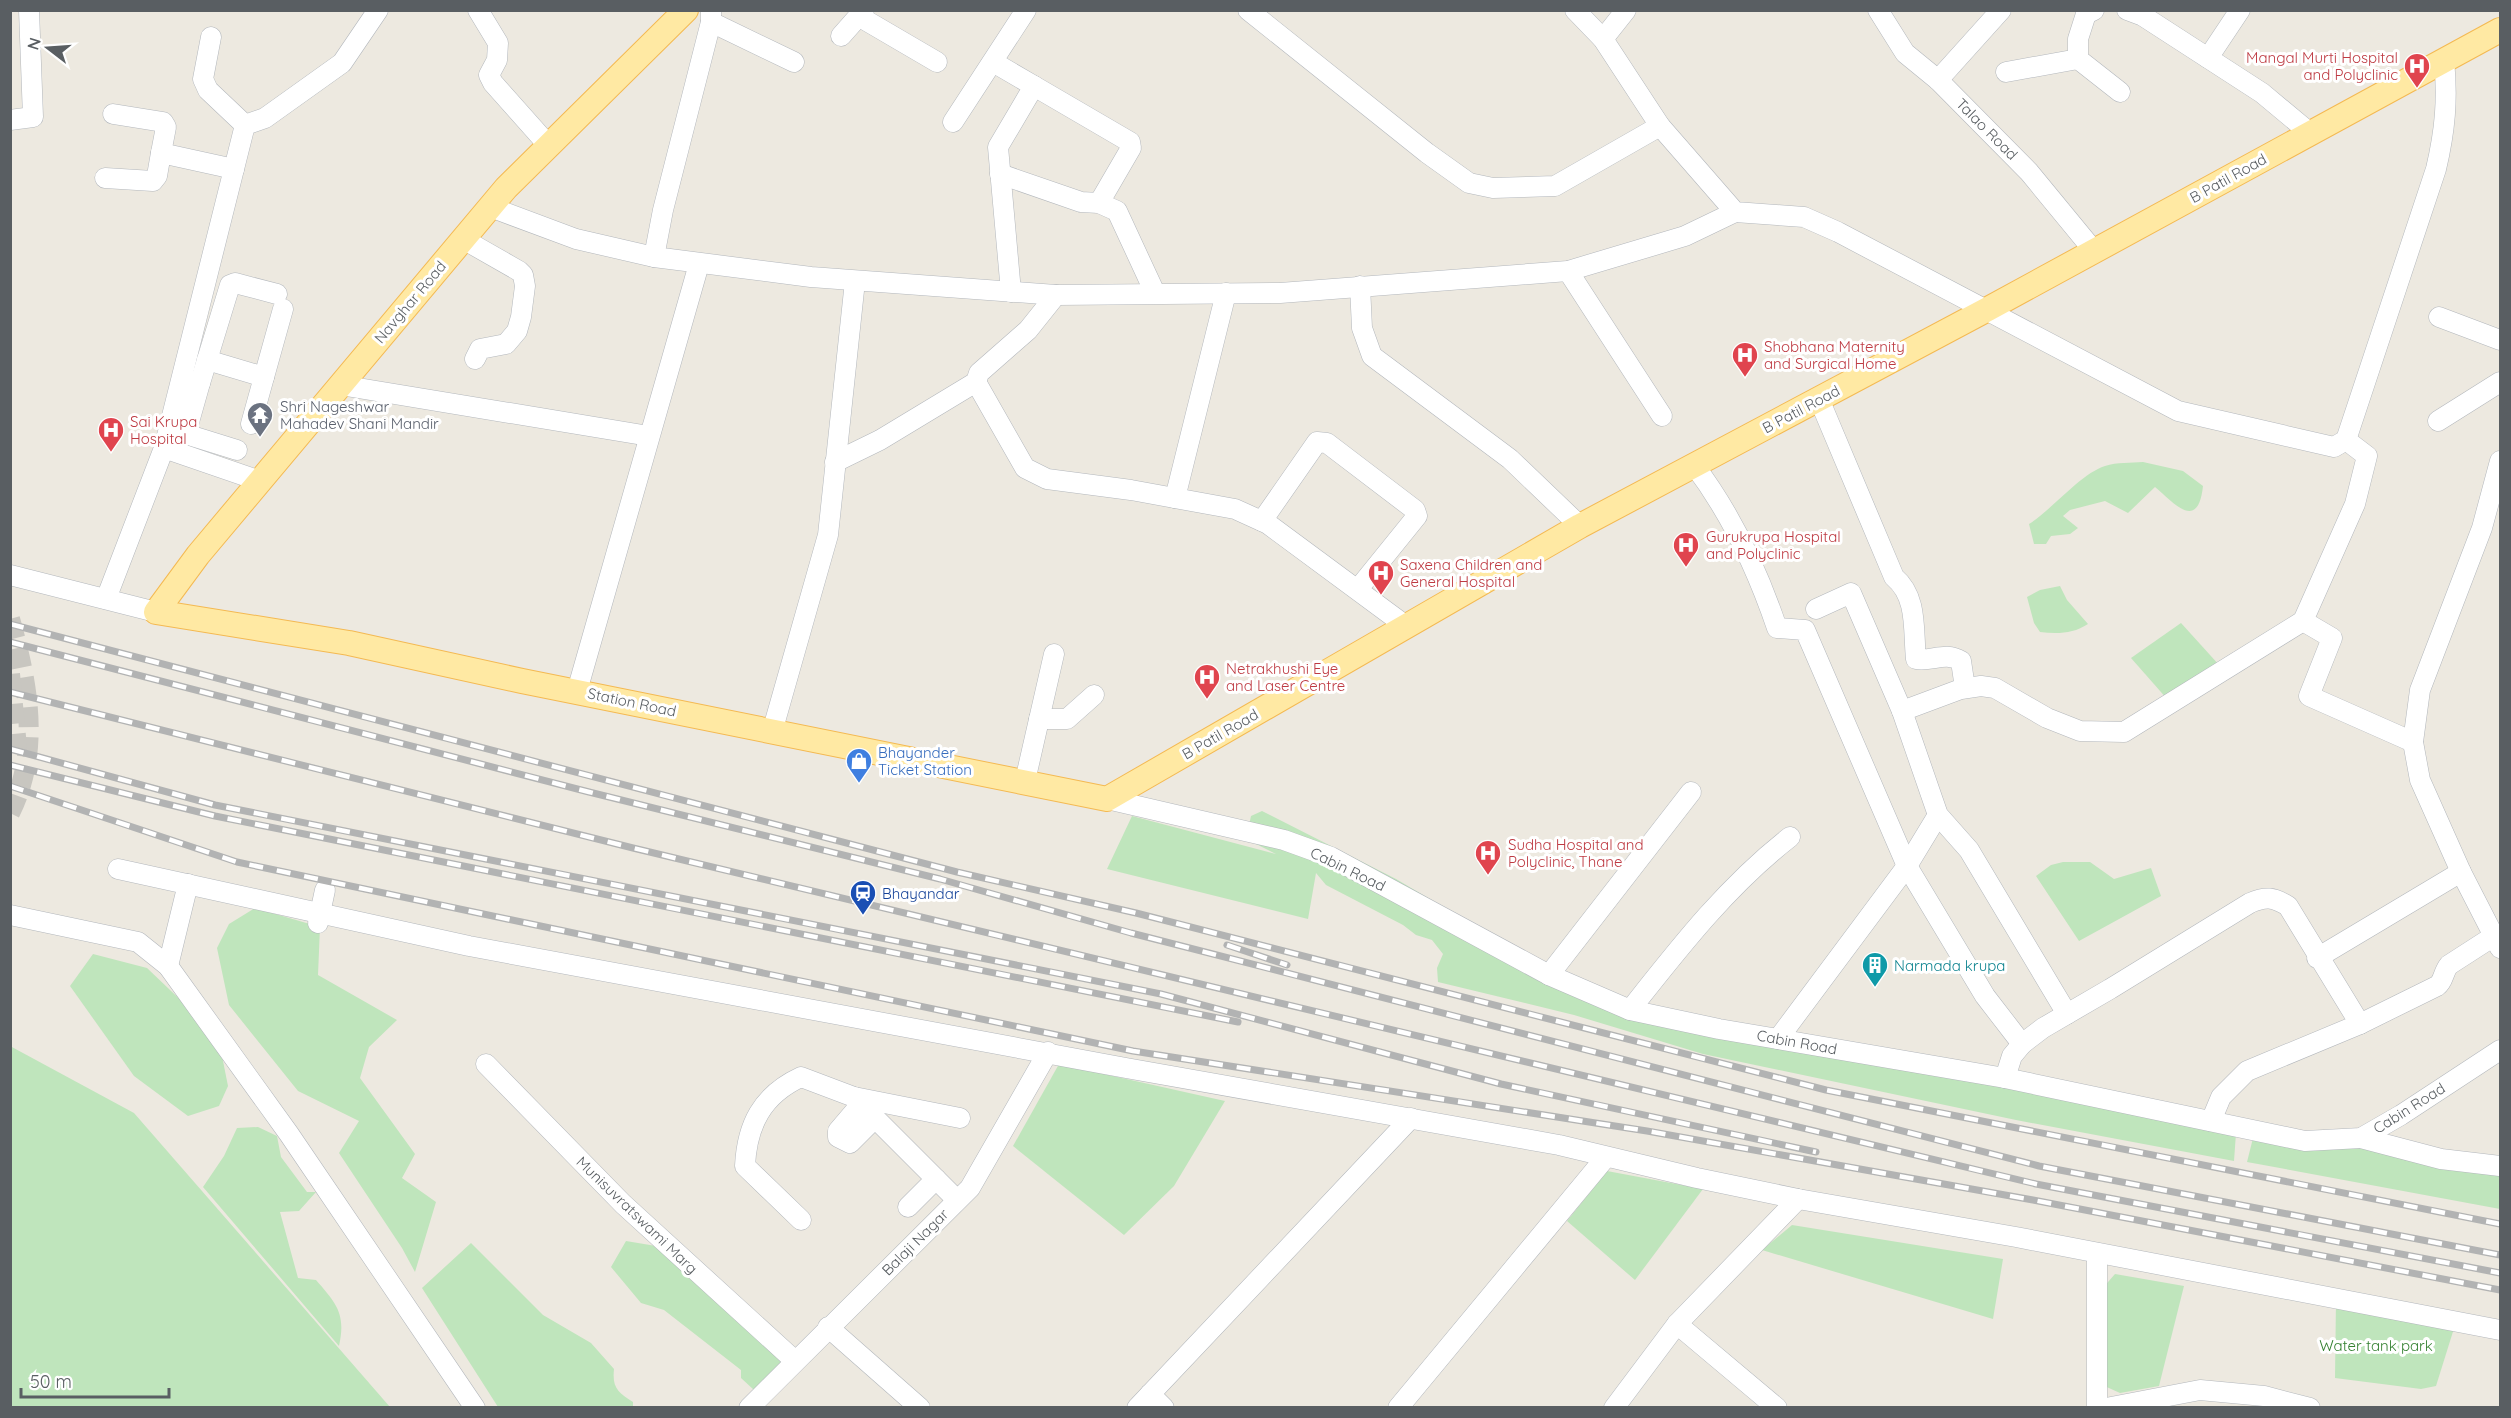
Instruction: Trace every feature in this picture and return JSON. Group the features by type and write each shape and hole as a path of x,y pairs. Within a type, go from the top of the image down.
{"main road":[{"name":"Navghar Road","path":"156,612 198,555 490,207 686,10"},
{"name":"B Patil Road","path":"1107,799 1580,526 1988,309 2500,30"},
{"name":"Station Road","path":"156,612 349,644 1107,799"}],"street":[{"path":"10,120 33,117 29,10"},
{"path":"245,125 266,118 342,63 378,10"},
{"path":"478,10 498,43 497,60 489,75 493,83 549,146"},
{"path":"953,122 1026,10"},
{"path":"1248,10 1468,183 1493,188 1555,186 1660,126"},
{"path":"1575,10 1603,39 1660,126 1735,212"},
{"path":"1603,39 1626,10"},
{"name":"Talao Road","path":"1878,10 1905,53 1938,80 2029,172 2094,251"},
{"path":"1938,80 2001,10"},
{"path":"2078,59 2078,39 2086,14 2094,10"},
{"path":"2127,10 2143,16 2262,93 2310,133"},
{"path":"2208,58 2240,10"},
{"path":"841,36 862,14 937,62"},
{"path":"654,257 663,210 711,16 794,62"},
{"path":"211,37 203,79 208,90 245,125"},
{"path":"2006,72 2078,59 2120,92"},
{"path":"490,207 576,238 654,257 699,264 855,281 1056,295 1280,293 1568,270 1685,236 1735,212 1804,218 1988,309 2178,411 2334,447 2346,440 2436,169 2445,134 2448,101 2444,60"},
{"path":"993,62 1130,142 1131,148 1099,203"},
{"path":"1011,292 998,147 1034,86"},
{"path":"105,178 153,181 157,176 166,127 163,122 112,114"},
{"path":"237,450 192,436 187,429 191,381 245,125"},
{"path":"161,153 234,169"},
{"path":"1000,174 1081,202 1099,203 1117,211 1155,293"},
{"path":"463,239 519,271 525,286 517,331 506,344 480,348 476,359"},
{"path":"577,691 699,264"},
{"path":"1568,270 1662,416"},
{"path":"772,732 828,535 855,281"},
{"path":"106,599 191,381 207,360 230,285 235,283 280,302 251,424"},
{"path":"1360,286 1362,328 1372,356 1510,459 1580,526"},
{"path":"1175,498 1226,293"},
{"path":"835,462 880,440 976,382 979,373 1028,330 1056,295"},
{"path":"2439,317 2500,340"},
{"path":"207,360 264,377"},
{"path":"976,382 1024,468 1047,479 1235,509 1262,521 1406,626"},
{"path":"2438,421 2500,382"},
{"path":"340,385 650,436"},
{"path":"1819,399 1894,577 1904,586 1911,600 1916,658 1938,655 1954,657 1961,661 1965,688"},
{"path":"1902,711 1965,688 1981,686 1995,688 2047,718 2080,731 2124,732 2303,621 2355,504 2367,456 2346,440"},
{"path":"1262,521 1317,442 1327,443 1415,510 1417,516 1358,590"},
{"path":"164,448 260,481"},
{"path":"2211,1121 2220,1097 2247,1071 2391,1011 2441,983 2444,971 2449,965 2497,942 2461,872 2420,780 2413,742 2420,690 2491,531 2500,461"},
{"path":"1694,465 1721,500 1760,578 1777,628 1804,630 1907,866 1985,996 2022,1044"},
{"path":"10,575 156,612"},
{"path":"1816,609 1851,593 1902,711 1938,815 1969,850 2067,1014"},
{"path":"2303,621 2332,638 2308,696 2413,742"},
{"path":"1025,781 1054,654"},
{"path":"1039,719 1067,718 1083,707 1094,695"},
{"path":"1549,975 1691,792"},
{"name":"Cabin Road","path":"1107,799 1284,840 1331,857 1549,975 1629,1010 1778,1039 2005,1078 2305,1141 2361,1138 2401,1115 2500,1050"},
{"path":"1778,1039 1907,866 1938,815"},
{"path":"1629,1010 1701,921 1761,860 1790,837"},
{"path":"118,869 188,884 319,918 469,946 563,959 726,987 837,1015 1559,1145 1798,1199 2500,1330"},
{"path":"2317,958 2461,872"},
{"path":"168,966 188,884"},
{"path":"319,918 326,890"},
{"path":"2005,1078 2012,1056 2022,1044 2067,1014 2250,903 2265,897 2276,899 2288,906 2317,958 2360,1024"},
{"path":"10,915 138,942 168,966 289,1134 475,1407"},
{"name":"Balaji Nagar","path":"749,1407 970,1188 1048,1052"},
{"name":"Munisuvratswami Marg","path":"486,1064 622,1204 794,1360"},
{"path":"801,1220 745,1166 746,1144 752,1122 767,1100 801,1077 863,1107 957,1200"},
{"path":"863,1107 960,1118"},
{"path":"1151,1403 1411,1118"},
{"path":"2361,1138 2441,1159 2500,1167"},
{"path":"1398,1407 1606,1157"},
{"path":"908,1207 936,1179"},
{"path":"1614,1407 1677,1324 1798,1199"},
{"path":"2097,1253 2097,1407"},
{"path":"1677,1324 1777,1407"},
{"path":"828,1327 920,1407"},
{"path":"2106,1407 2200,1390 2264,1396 2310,1407"}],"green space":[{"path":"2143,462 2183,471 2203,486 2196,508 2190,511 2184,510 2155,487 2128,513 2105,501 2070,510 2063,516 2078,528 2070,534 2051,536 2046,544 2034,544 2029,524 2086,476 2105,466"},
{"path":"2060,586 2067,600 2088,624 2077,630 2065,632 2040,632 2034,623 2027,597 2040,590"},
{"path":"2181,623 2220,666 2168,700 2131,658"},
{"path":"1262,811 1396,879 1528,957 1605,996 2236,1133 2234,1161 2016,1120 1703,1054 1574,1015 1438,982 1437,968 1443,954 1432,940 1416,935 1403,925 1326,885 1316,873 1308,919 1107,869 1132,816 1276,854 1246,839 1251,816"},
{"path":"2063,862 2090,862 2114,879 2151,868 2161,896 2079,941 2036,876 2051,865"},
{"path":"255,908 320,927 318,975 397,1020 369,1047 360,1078 415,1154 402,1178 436,1202 415,1272 402,1248 339,1153 359,1121 298,1091 229,1005 217,948 229,924"},
{"path":"93,954 147,968 192,1011 222,1056 228,1086 219,1106 188,1116 134,1076 70,986"},
{"path":"10,1046 134,1113 390,1407 11,1407"},
{"path":"1059,1064 1225,1101 1174,1186 1124,1235 1013,1146"},
{"path":"258,1127 277,1136 281,1157 307,1192 316,1192 299,1211 280,1212 298,1278 316,1280 338,1310 341,1326 339,1346 203,1187 224,1156 237,1128"},
{"path":"2255,1130 2500,1172 2500,1209 2247,1162"},
{"path":"1607,1171 1703,1189 1635,1280 1567,1221"},
{"path":"1792,1225 2003,1259 1993,1319 1762,1250"},
{"path":"626,1241 656,1246 784,1361 754,1390 741,1378 741,1370 664,1310 641,1303 611,1267"},
{"path":"471,1243 543,1315 591,1343 614,1369 615,1385 633,1402 633,1407 498,1407 422,1288"},
{"path":"2115,1274 2184,1286 2159,1386 2120,1393 2100,1384 2101,1290"},
{"name":"Water tank park","path":"2336,1299 2456,1322 2436,1386 2421,1389 2335,1378"}],"tunnel":[{"path":"10,619 22,668 28,717 26,766 10,813"},
{"path":"10,674 17,747 10,766"}],"railway":[{"path":"10,624 957,872 1136,913 1826,1090 2500,1224"},
{"path":"10,642 589,792 940,879 1131,933 2039,1166 2500,1255"},
{"path":"10,692 633,848 2036,1184 2500,1273"},
{"path":"10,749 215,805 1161,994 1501,1084 1816,1152"},
{"path":"10,765 215,816 1238,1022"},
{"path":"10,786 237,862 1133,1051 1647,1131 2033,1200 2500,1290"},
{"path":"1227,945 1287,965"}],"place":[{"name":"Mangal Murti Hospital and Polyclinic","path":"2417,89"},
{"name":"Shobhana Maternity and Surgical Home","path":"1745,378"},
{"name":"Shri Nageshwar Mahadev Shani Mandir","path":"260,438"},
{"name":"Sai Krupa Hospital","path":"111,453"},
{"name":"Gurukrupa Hospital and Polyclinic","path":"1686,568"},
{"name":"Saxena Children and General Hospital","path":"1381,596"},
{"name":"Netrakhushi Eye and Laser Centre","path":"1207,700"},
{"name":"Bhayander Ticket Station","path":"859,784"},
{"name":"Sudha Hospital and Polyclinic, Thane","path":"1488,876"},
{"name":"Bhayandar","path":"863,916"},
{"name":"Narmada krupa","path":"1875,988"}]}
